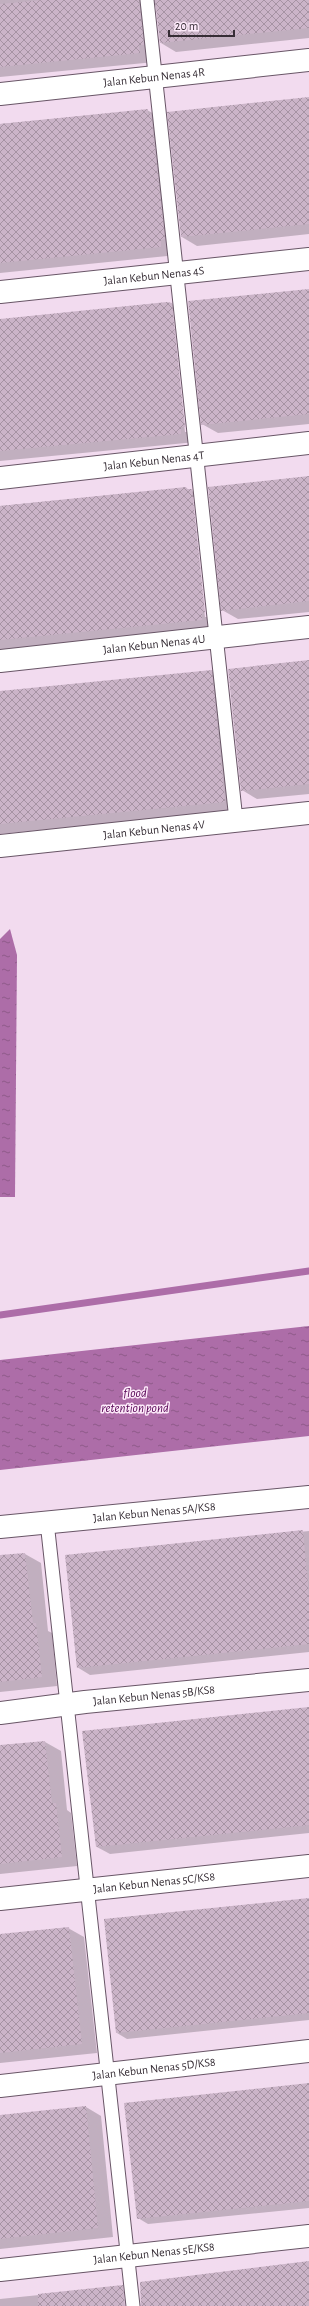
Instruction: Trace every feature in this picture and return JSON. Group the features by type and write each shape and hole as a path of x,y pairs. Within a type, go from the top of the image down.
{"street":[{"name":"Jalan Kebun Nenas 4R","path":"0,94 309,60"},
{"name":"Jalan Kebun Nenas 4S","path":"0,292 309,259"},
{"name":"Jalan Kebun Nenas 4T","path":"0,478 309,443"},
{"name":"Jalan Kebun Nenas 4U","path":"0,661 309,627"},
{"name":"Jalan Kebun Nenas 4V","path":"0,846 309,813"},
{"name":"Jalan Kebun Nenas 5A/KS8","path":"0,1527 309,1497"},
{"name":"Jalan Kebun Nenas 5B/KS8","path":"0,1713 309,1680"},
{"name":"Jalan Kebun Nenas 5C/KS8","path":"0,1900 88,1889 309,1866"},
{"name":"Jalan Kebun Nenas 5D/KS8","path":"0,2086 309,2051"},
{"name":"Jalan Kebun Nenas 5E/KS8","path":"0,2270 309,2236"}],"lane":[{"path":"148,0 236,820"},
{"path":"47,1522 133,2306"}],"water":[{"path":"10,929 17,955 15,1197 0,1197 0,939"},
{"name":"flood retention pond","path":"309,1326 309,1436 0,1470 0,1360"}],"building":[{"path":"43,0 139,0 144,45 139,45 140,53 0,67 0,4"},
{"path":"155,0 309,0 309,28 160,43"},
{"path":"309,97 309,224 181,237 167,112"},
{"path":"148,109 148,114 151,114 165,239 161,240 161,247 0,263 0,124"},
{"path":"309,289 309,414 201,425 188,301"},
{"path":"167,302 172,303 185,427 181,427 181,434 0,451 0,319"},
{"path":"309,476 309,601 221,611 208,487"},
{"path":"186,487 187,489 192,489 205,612 202,613 202,620 0,640 0,506"},
{"path":"309,660 309,784 241,791 228,669"},
{"path":"212,670 225,802 0,824 0,691"},
{"path":"303,1530 309,1596 309,1644 77,1668 65,1555"},
{"path":"25,1553 33,1623 36,1623 42,1677 0,1682 0,1555"},
{"path":"309,1707 309,1825 96,1847 82,1731"},
{"path":"45,1741 52,1803 56,1803 62,1857 0,1864 0,1745"},
{"path":"309,1898 309,2013 116,2033 104,1919"},
{"path":"69,1927 82,2044 0,2053 0,1934"},
{"path":"309,2083 309,2201 137,2219 124,2103"},
{"path":"86,2106 98,2228 0,2239 0,2115"},
{"path":"309,2261 309,2306 141,2306 140,2282"},
{"path":"123,2285 125,2306 38,2306 38,2294"}],"waterway":[{"path":"0,1315 309,1271"}]}
